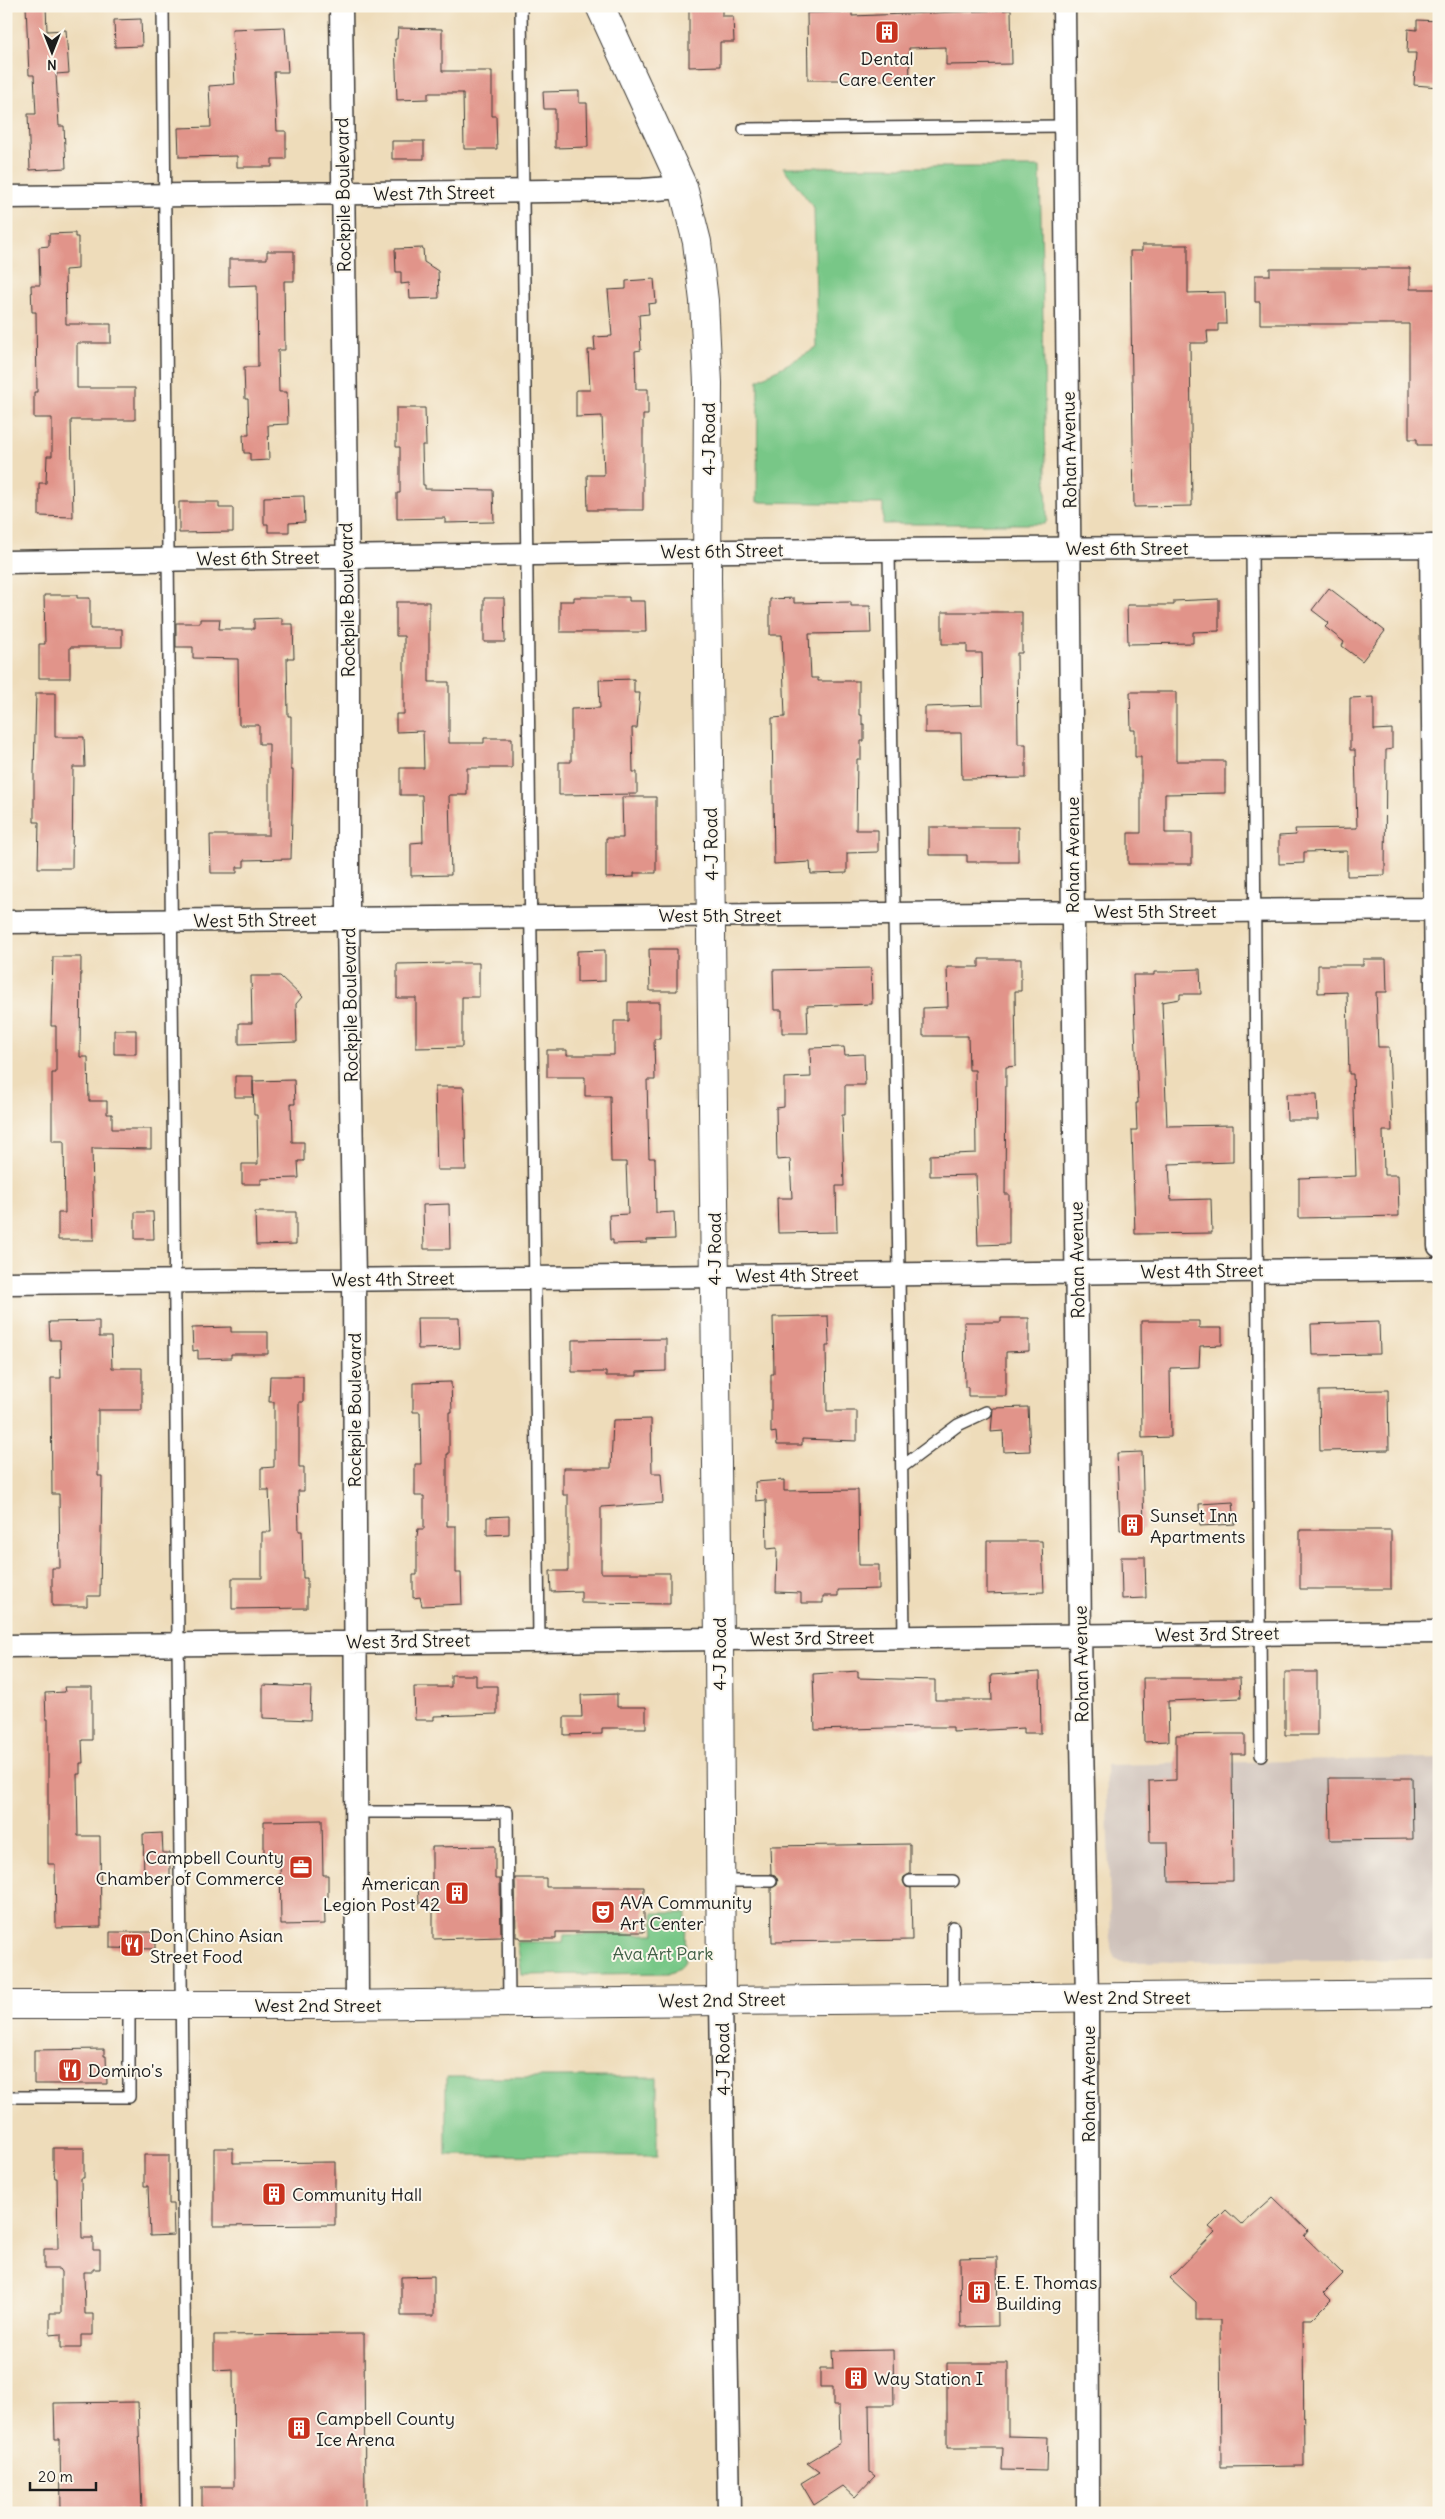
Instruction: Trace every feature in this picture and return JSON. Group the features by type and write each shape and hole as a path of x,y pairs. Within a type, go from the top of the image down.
{"main road":[{"name":"4-J Road","path":"600,6 683,187 697,242 704,301 708,383 714,1276 720,1640 719,1881 721,2000"},
{"name":"West 2nd Street","path":"6,2005 509,2003 1439,1994"}],"street":[{"name":"Rockpile Boulevard","path":"341,6 348,556 348,918 354,1280 357,2004"},
{"name":"Rohan Avenue","path":"1064,6 1072,912 1078,1272 1080,1636 1087,1998 1088,2513"},
{"name":"West 7th Street","path":"6,198 522,192 643,190 683,187"},
{"name":"West 6th Street","path":"6,562 708,551 1435,546"},
{"path":"1435,546 1434,909 1439,1246"},
{"name":"West 5th Street","path":"6,922 1434,909"},
{"name":"West 4th Street","path":"6,1283 1439,1269"},
{"name":"West 3rd Street","path":"6,1646 1439,1632"},
{"name":"4-J Road","path":"721,2000 729,2513"}],"lane":[{"path":"163,6 172,920 173,1282 179,1643 186,2513"},
{"path":"521,6 525,555 537,1278 539,1640"},
{"path":"744,129 1065,126"},
{"path":"1252,547 1261,1755"},
{"path":"889,550 904,1637"},
{"path":"902,1467 958,1425 986,1412"},
{"path":"356,1812 507,1812 509,2003"},
{"path":"719,1881 771,1881"},
{"path":"910,1881 953,1881"},
{"path":"953,1927 953,1998"},
{"path":"6,2097 129,2097 128,2005"}],"shaded area":[{"path":"1439,1758 1439,1959 1122,1962 1114,1958 1111,1947 1106,1765"}],"green space":[{"path":"783,167 1040,167 1047,521 1044,524 883,524 883,504 757,502 758,380 817,348 814,208"},
{"name":"Ava Art Park","path":"653,1913 686,1913 685,1961 680,1968 668,1973 522,1975 517,1942 563,1942 564,1935 655,1934"},
{"path":"446,2077 657,2077 657,2156 446,2155"}],"building":[{"path":"26,6 46,6 47,31 66,30 69,73 56,74 59,126 64,126 66,168 30,170 28,114 36,114 34,75 29,75"},
{"path":"722,6 722,16 733,16 734,42 720,42 720,66 689,67 689,7"},
{"path":"1011,10 1012,64 946,65 946,47 909,48 910,80 808,80 807,13 852,12 852,16"},
{"path":"141,19 142,46 115,47 114,20"},
{"path":"1417,20 1439,21 1439,87 1414,85 1416,53 1407,53 1408,29 1417,30"},
{"path":"285,27 288,72 274,72 277,131 286,131 286,159 272,159 272,167 237,167 237,156 179,157 178,128 211,127 209,86 235,84 232,29"},
{"path":"398,28 442,29 442,71 492,71 492,116 496,116 497,149 464,149 463,93 428,93 428,99 397,100 395,39 397,39"},
{"path":"579,91 579,103 587,103 588,147 555,148 555,109 544,109 543,92"},
{"path":"392,141 424,141 424,159 392,159"},
{"path":"75,233 75,237 78,237 78,269 65,270 66,324 111,324 111,343 77,343 77,388 135,388 135,420 71,420 73,517 39,516 39,483 46,483 47,456 52,456 52,418 34,418 34,392 37,392 36,312 32,312 31,285 40,285 39,247 49,246 49,234"},
{"path":"1142,245 1188,245 1188,293 1225,292 1226,324 1218,324 1218,331 1207,331 1208,343 1190,343 1192,506 1134,507 1130,251 1142,251"},
{"path":"423,248 424,262 438,271 439,298 410,299 409,283 401,284 401,272 396,272 395,249"},
{"path":"267,251 294,251 294,281 284,281 285,350 278,350 279,392 287,392 288,424 268,425 269,460 250,461 250,453 244,453 243,435 249,435 248,399 245,399 244,367 258,367 257,285 229,286 229,259 267,259"},
{"path":"1270,268 1410,268 1410,289 1439,289 1439,445 1417,445 1417,439 1409,439 1409,324 1260,324 1260,302 1255,302 1255,275 1270,275"},
{"path":"654,279 656,303 648,304 649,314 639,315 641,350 635,351 636,389 648,389 648,415 643,415 643,510 588,510 587,475 604,475 602,416 576,417 576,390 590,390 588,350 595,350 594,337 612,336 608,290 626,289 626,281"},
{"path":"396,408 425,408 426,445 422,445 423,485 425,485 425,489 493,490 494,522 445,523 445,518 397,519 397,493 400,493 400,447 396,447"},
{"path":"304,496 305,522 289,523 289,532 268,532 268,524 264,524 264,497"},
{"path":"179,502 219,502 219,508 233,508 233,532 179,533"},
{"path":"1329,588 1385,631 1362,661 1342,646 1344,642 1325,627 1329,623 1312,610"},
{"path":"44,595 77,595 77,598 90,598 90,629 122,629 122,647 70,647 70,678 39,678 39,644 45,644"},
{"path":"574,597 629,597 629,601 645,601 646,632 560,632 560,601 574,601"},
{"path":"484,598 504,598 505,642 484,642"},
{"path":"794,598 794,603 851,602 851,606 870,606 871,633 809,634 811,678 818,678 818,681 859,681 859,715 862,715 862,724 864,724 864,741 861,741 861,759 857,759 856,830 878,830 878,852 847,853 847,873 811,874 810,862 774,864 772,718 785,717 782,635 770,635 770,599"},
{"path":"1219,599 1219,631 1193,632 1193,643 1128,644 1127,605 1174,605 1174,601"},
{"path":"396,602 429,602 429,682 449,682 449,743 484,743 484,738 512,738 512,768 467,768 467,795 449,795 451,875 411,876 411,843 423,842 422,795 400,795 400,768 424,768 423,731 396,732 396,714 404,714 404,636 396,636"},
{"path":"942,612 1022,612 1022,653 1017,653 1018,744 1026,744 1026,778 962,779 961,733 925,733 925,707 983,705 982,653 967,653 967,644 942,644"},
{"path":"282,618 282,624 293,624 294,658 287,658 288,716 291,716 291,770 293,770 291,859 244,860 244,867 237,867 237,873 211,873 210,835 269,835 269,744 259,744 259,725 239,725 238,659 193,658 193,647 176,647 176,623 200,623 200,619 220,619 219,629 254,629 254,619"},
{"path":"634,679 634,693 640,693 637,728 632,728 633,772 637,772 637,794 559,795 559,762 571,762 571,709 600,708 599,680"},
{"path":"1130,692 1176,692 1176,761 1225,761 1225,793 1165,794 1165,833 1192,833 1192,864 1128,864 1128,833 1141,833 1141,757 1135,757 1135,730 1131,730"},
{"path":"36,693 55,693 55,737 84,737 85,767 73,767 72,868 38,868 39,822 34,822"},
{"path":"1374,697 1374,730 1392,729 1392,749 1386,750 1385,875 1347,876 1347,851 1304,852 1304,863 1279,864 1279,836 1296,835 1295,829 1357,828 1355,750 1350,750 1350,698"},
{"path":"622,797 656,797 656,873 634,873 634,877 606,878 606,838 623,838"},
{"path":"929,827 1018,827 1018,862 967,862 967,855 929,855"},
{"path":"649,949 677,949 677,991 650,991"},
{"path":"605,950 605,981 577,982 577,951"},
{"path":"53,957 81,957 80,1057 88,1057 89,1101 107,1101 107,1114 112,1114 112,1129 151,1129 151,1149 92,1148 94,1240 58,1240 58,1213 65,1213 64,1141 52,1141 52,1073 56,1073 56,1026 51,1026"},
{"path":"979,959 1021,959 1021,991 1015,991 1016,1066 1006,1067 1005,1194 1009,1194 1009,1244 978,1245 976,1175 930,1176 930,1155 976,1153 975,1070 969,1070 968,1036 923,1036 923,1008 948,1007 947,967 979,967"},
{"path":"1363,959 1386,959 1387,992 1376,992 1378,1047 1389,1047 1392,1131 1383,1131 1384,1175 1398,1175 1399,1216 1299,1218 1299,1178 1356,1176 1353,1074 1349,1074 1347,992 1318,993 1318,965 1363,965"},
{"path":"479,963 479,997 462,997 462,1047 416,1048 416,998 397,998 397,964"},
{"path":"871,968 872,1004 807,1006 808,1033 782,1033 782,1010 774,1010 773,970"},
{"path":"1200,969 1201,994 1180,994 1180,999 1162,1002 1167,1126 1233,1125 1233,1162 1169,1164 1171,1200 1211,1199 1212,1233 1135,1234 1132,1130 1137,1130 1136,1103 1138,1103 1133,975 1154,975 1154,972"},
{"path":"251,976 280,976 302,997 296,1004 297,1042 239,1044 239,1023 252,1023"},
{"path":"628,1002 660,1002 660,1039 654,1039 655,1080 647,1080 649,1158 655,1158 656,1213 674,1212 675,1239 647,1240 647,1243 613,1244 613,1240 610,1240 609,1215 628,1214 626,1162 611,1162 610,1096 585,1096 585,1077 547,1077 547,1050 567,1050 567,1055 614,1055 614,1021 628,1021"},
{"path":"114,1030 136,1030 136,1054 114,1054"},
{"path":"844,1047 845,1055 864,1054 865,1085 845,1085 845,1115 842,1115 844,1186 836,1186 837,1232 778,1233 777,1198 792,1198 790,1159 777,1160 776,1108 784,1107 784,1078 811,1077 810,1048"},
{"path":"235,1076 253,1076 253,1097 235,1097"},
{"path":"294,1080 295,1104 291,1104 292,1142 304,1142 304,1161 298,1161 299,1178 261,1179 261,1184 242,1184 242,1164 258,1164 257,1115 254,1115 253,1081"},
{"path":"435,1087 464,1087 466,1170 437,1170"},
{"path":"1286,1094 1317,1094 1318,1120 1287,1120"},
{"path":"449,1204 450,1249 424,1249 423,1205"},
{"path":"135,1212 153,1212 154,1239 135,1239"},
{"path":"255,1212 296,1212 296,1244 256,1245"},
{"path":"828,1316 829,1346 826,1346 827,1411 857,1411 857,1441 802,1439 802,1445 777,1445 776,1432 771,1433 771,1374 774,1374 773,1317"},
{"path":"417,1318 459,1318 460,1348 418,1349"},
{"path":"1001,1318 1029,1318 1029,1351 1006,1352 1006,1396 968,1396 968,1387 965,1387 964,1322 1001,1322"},
{"path":"99,1321 99,1337 111,1337 112,1368 142,1368 142,1410 98,1410 98,1476 102,1476 100,1596 87,1596 87,1606 52,1606 52,1568 60,1568 59,1494 52,1494 51,1378 61,1378 60,1340 50,1340 49,1322"},
{"path":"1141,1321 1199,1321 1199,1328 1222,1328 1222,1345 1200,1346 1199,1367 1170,1368 1171,1437 1142,1438"},
{"path":"1379,1322 1380,1354 1312,1355 1311,1324"},
{"path":"231,1327 231,1332 268,1332 268,1354 231,1354 231,1358 198,1359 198,1350 193,1351 192,1328"},
{"path":"666,1339 666,1371 637,1372 637,1376 606,1376 606,1372 572,1372 572,1340"},
{"path":"270,1376 303,1376 303,1402 299,1402 299,1467 304,1467 304,1491 298,1491 299,1531 302,1531 303,1578 307,1578 307,1608 232,1609 232,1578 262,1578 262,1532 271,1532 269,1490 261,1490 261,1468 274,1467 274,1402 269,1402"},
{"path":"451,1382 452,1412 449,1412 449,1454 447,1454 447,1526 456,1526 456,1573 461,1573 462,1604 422,1606 420,1597 413,1598 413,1575 417,1575 418,1529 424,1529 424,1496 415,1496 415,1464 421,1464 420,1412 413,1412 413,1383"},
{"path":"1388,1390 1389,1450 1320,1451 1319,1391"},
{"path":"1028,1407 1030,1451 1004,1452 1003,1431 991,1432 993,1408"},
{"path":"651,1419 652,1473 661,1473 663,1503 601,1507 601,1573 670,1573 670,1604 581,1603 581,1591 551,1592 550,1571 568,1571 568,1495 563,1495 563,1468 611,1468 613,1420"},
{"path":"1142,1452 1144,1529 1120,1530 1117,1453"},
{"path":"784,1480 784,1491 858,1490 859,1565 879,1565 879,1589 838,1590 838,1596 823,1596 823,1603 801,1603 801,1593 776,1592 777,1548 767,1549 766,1500 756,1501 755,1482"},
{"path":"1233,1502 1235,1524 1200,1526 1199,1504"},
{"path":"509,1516 509,1534 487,1535 487,1517"},
{"path":"1300,1530 1391,1530 1391,1589 1300,1589"},
{"path":"987,1541 1042,1541 1044,1592 987,1594"},
{"path":"1121,1557 1145,1557 1146,1598 1122,1599"},
{"path":"858,1671 858,1678 935,1680 935,1700 992,1700 991,1675 1040,1672 1041,1733 1024,1733 1024,1728 953,1732 953,1727 815,1730 813,1674"},
{"path":"1285,1672 1317,1672 1317,1735 1285,1735"},
{"path":"451,1675 476,1675 476,1686 497,1686 497,1714 434,1716 434,1720 415,1720 414,1687 451,1687"},
{"path":"1143,1678 1240,1678 1241,1698 1168,1701 1169,1741 1144,1742"},
{"path":"263,1685 311,1687 310,1720 263,1718"},
{"path":"64,1687 92,1687 92,1740 82,1740 83,1763 80,1763 80,1774 77,1774 78,1836 100,1836 101,1927 56,1928 55,1864 48,1864 48,1719 46,1719 45,1693 65,1692"},
{"path":"617,1694 617,1707 646,1707 646,1728 602,1728 602,1734 564,1735 564,1717 582,1717 581,1695"},
{"path":"1245,1734 1245,1754 1232,1754 1233,1881 1169,1882 1168,1842 1150,1842 1149,1781 1176,1780 1176,1735"},
{"path":"1329,1778 1412,1778 1413,1839 1330,1840"},
{"name":"Campbell County Chamber of Commerce","path":"322,1820 323,1875 328,1875 328,1897 324,1897 325,1924 281,1925 280,1858 264,1858 264,1821"},
{"path":"162,1833 163,1853 170,1853 170,1877 144,1877 143,1834"},
{"path":"910,1844 910,1874 904,1877 903,1881 906,1887 911,1888 912,1940 772,1942 771,1888 777,1885 778,1881 775,1875 771,1874 770,1846"},
{"name":"American Legion Post 42","path":"495,1846 495,1879 500,1879 501,1937 433,1939 433,1902 419,1903 418,1883 432,1883 432,1847"},
{"name":"AVA Community Art Center","path":"515,1878 546,1878 546,1887 644,1887 644,1932 556,1932 556,1939 520,1939 520,1937 516,1937"},
{"name":"Don Chino Asian Street Food","path":"110,1932 155,1932 155,1949 110,1948"},
{"name":"Domino's","path":"104,2049 107,2084 34,2084 34,2050"},
{"path":"53,2148 84,2148 84,2178 81,2178 82,2238 93,2238 93,2250 100,2250 100,2269 93,2269 93,2272 84,2272 85,2314 93,2314 93,2335 81,2335 81,2348 61,2348 61,2334 50,2335 50,2313 61,2313 61,2272 59,2269 44,2269 44,2249 58,2249 57,2178 55,2178 53,2167"},
{"name":"Community Hall","path":"214,2148 233,2148 233,2163 335,2162 335,2225 214,2226"},
{"path":"144,2155 169,2155 169,2204 173,2204 174,2235 150,2236 148,2186 144,2186"},
{"path":"1273,2197 1308,2231 1304,2236 1343,2274 1324,2293 1331,2300 1312,2319 1303,2319 1304,2466 1221,2467 1220,2320 1196,2320 1196,2302 1170,2278 1215,2232 1209,2227 1226,2210 1242,2225"},
{"name":"E. E. Thomas Building","path":"997,2257 998,2326 961,2327 960,2258"},
{"path":"434,2276 434,2316 401,2316 401,2277"},
{"name":"Campbell County Ice Arena","path":"364,2334 365,2513 202,2513 202,2487 234,2487 233,2369 214,2370 214,2335"},
{"path":"893,2350 894,2405 869,2405 870,2472 875,2476 855,2497 843,2486 814,2505 801,2483 819,2472 807,2463 840,2443 839,2406 833,2406 833,2387 820,2387 820,2369 833,2369 832,2351"},
{"path":"947,2363 1008,2363 1008,2436 1048,2437 1047,2471 1002,2470 1003,2448 947,2448"},
{"path":"138,2402 142,2511 61,2511 60,2439 55,2439 54,2403"}],"place":[{"name":"Dental Care Center","path":"887,32"},
{"name":"Sunset Inn Apartments","path":"1132,1525"},
{"name":"Campbell County Chamber of Commerce","path":"301,1867"},
{"name":"American Legion Post 42","path":"457,1893"},
{"name":"AVA Community Art Center","path":"603,1912"},
{"name":"Don Chino Asian Street Food","path":"132,1945"},
{"name":"Domino's","path":"70,2070"},
{"name":"Community Hall","path":"274,2194"},
{"name":"E. E. Thomas Building","path":"979,2292"},
{"name":"Way Station I","path":"856,2378"},
{"name":"Campbell County Ice Arena","path":"299,2428"}]}
